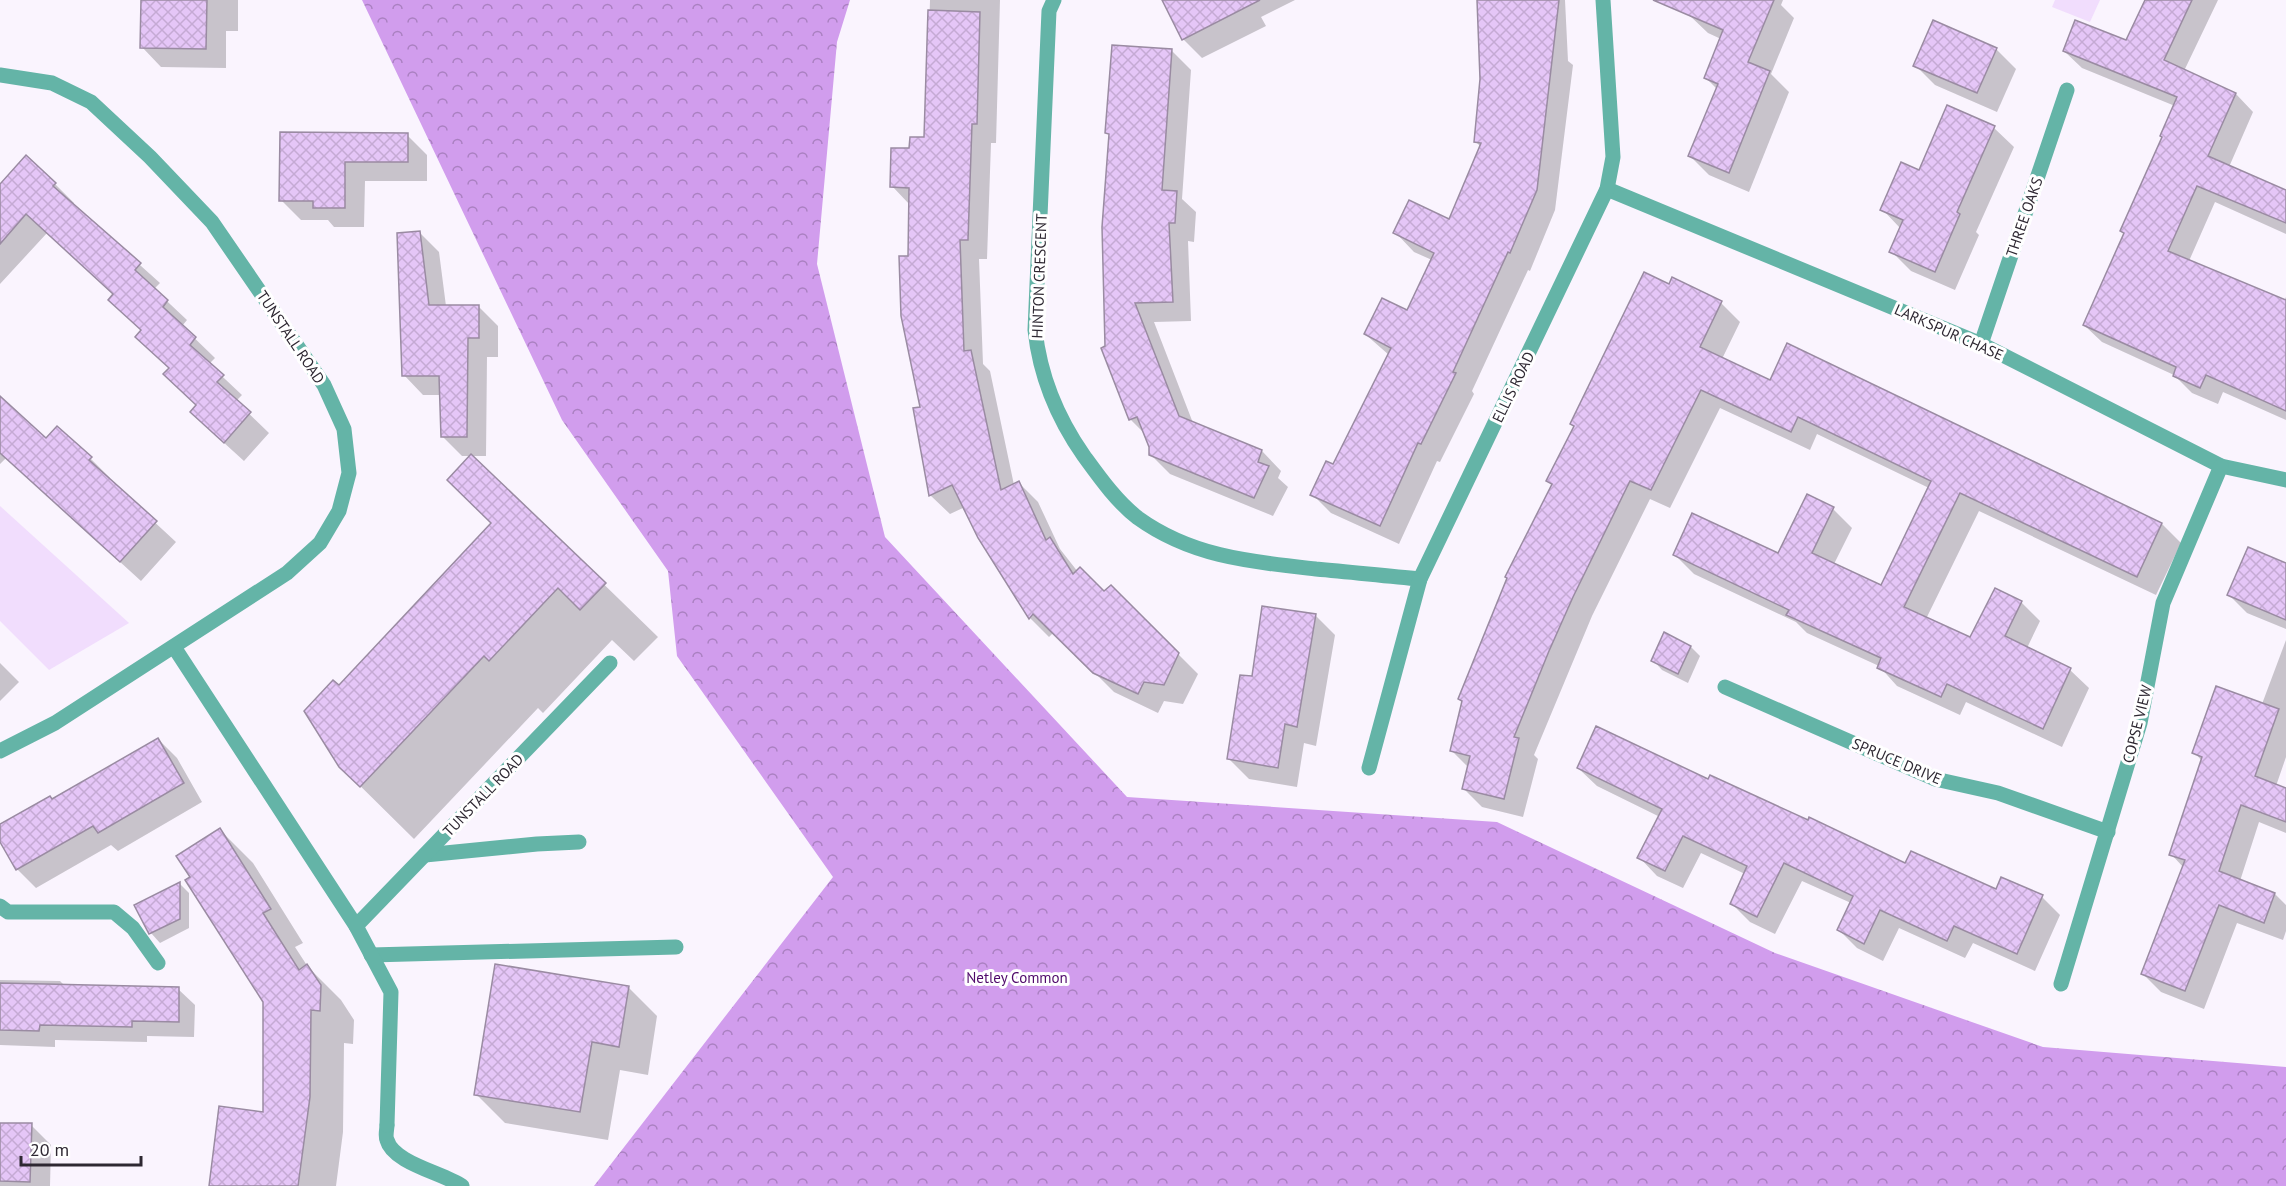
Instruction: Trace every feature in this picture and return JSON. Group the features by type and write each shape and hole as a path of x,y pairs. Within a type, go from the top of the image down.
{"street":[{"name":"HINTON CRESCENT","path":"1054,0 1049,21 1035,330 1038,353 1051,396 1075,443 1105,485 1137,517 1184,544 1247,562 1420,579"},
{"name":"ELLIS ROAD","path":"1369,768 1420,579 1608,189 1613,157 1603,0"},
{"name":"TUNSTALL ROAD","path":"0,75 52,83 91,102 150,157 212,222 324,385 345,429 349,472 339,511 320,543 287,573 55,723 0,751"},
{"name":"THREE OAKS","path":"1981,344 2067,90"},
{"name":"LARKSPUR CHASE","path":"1608,189 1981,344 2221,466 2286,480"},
{"name":"COPSE VIEW","path":"2061,984 2140,723 2163,603 2221,466"},
{"path":"174,647 356,926 391,992 387,1140 394,1150 408,1161 462,1186"},
{"name":"TUNSTALL ROAD","path":"356,926 610,663"},
{"name":"SPRUCE DRIVE","path":"1725,687 1935,779 1998,793 2108,832"},
{"path":"425,855 579,842"},
{"path":"0,906 8,912 114,912 133,928 158,963"},
{"path":"371,955 676,947"}],"shaded area":[{"path":"2055,0 2100,0 2090,22 2052,7"},
{"path":"0,506 129,623 49,670 0,621"}],"green space":[{"name":"Netley Common","path":"362,0 850,0 837,42 817,264 885,537 1127,797 1497,822 1775,953 2043,1047 2286,1067 2286,1186 594,1186 833,877 677,656 668,571 562,420"}],"building":[{"path":"141,0 207,0 206,49 140,48"},
{"path":"1162,0 1260,0 1182,40"},
{"path":"1477,0 1559,0 1537,190 1510,253 1508,252 1453,372 1456,373 1421,444 1418,443 1380,526 1310,495 1326,461 1333,464 1391,348 1364,334 1382,298 1407,310 1434,253 1393,233 1409,200 1449,219 1481,143 1474,142 1480,79"},
{"path":"1653,0 1774,0 1748,62 1770,71 1729,173 1688,156 1718,84 1704,78 1723,30"},
{"path":"2145,0 2192,0 2164,60 2236,93 2208,156 2286,190 2286,223 2197,186 2168,251 2286,300 2286,411 2206,375 2200,388 2173,376 2176,367 2083,325 2124,233 2120,231 2162,137 2160,136 2177,97 2063,51 2075,20 2126,40"},
{"path":"928,10 980,12 977,124 972,124 968,240 960,240 964,351 971,350 1001,490 1019,481 1046,540 1050,537 1073,574 1080,567 1104,591 1111,585 1179,653 1164,685 1144,682 1138,694 1093,673 1033,614 1029,619 978,538 952,485 929,496 913,408 920,407 901,316 899,256 908,256 909,188 890,187 891,148 909,148 910,137 924,137"},
{"path":"1933,20 1997,48 1977,93 1913,66"},
{"path":"1112,45 1172,49 1162,190 1177,191 1175,223 1169,223 1173,302 1135,303 1179,416 1262,450 1258,462 1269,466 1254,498 1149,455 1149,447 1137,417 1129,420 1101,348 1105,346 1102,227 1109,134 1105,133"},
{"path":"1947,105 1995,126 1957,212 1960,214 1935,272 1889,252 1903,220 1880,210 1901,162 1919,170"},
{"path":"280,132 408,133 408,162 345,162 345,208 313,208 313,201 279,201"},
{"path":"26,155 56,183 53,186 141,263 135,270 168,300 163,307 196,337 190,345 224,375 217,382 251,412 224,443 190,412 196,405 163,374 169,368 135,337 141,330 108,300 113,294 26,214 0,244 0,184"},
{"path":"420,231 429,305 479,305 479,338 468,338 467,437 441,437 439,376 402,376 397,233"},
{"path":"1644,272 1669,284 1672,277 1722,301 1700,347 1770,380 1787,343 2162,523 2137,577 1960,493 1904,607 1970,637 1995,588 2022,601 2005,636 2071,668 2043,729 1947,684 1941,697 1877,668 1881,658 1786,615 1789,610 1673,555 1692,513 1778,553 1807,494 1834,507 1812,553 1881,585 1931,481 1798,417 1791,432 1701,390 1651,490 1630,481 1573,597 1514,737 1519,738 1504,799 1462,789 1470,756 1450,751 1462,701 1458,699 1507,578 1505,577 1552,484 1546,481 1574,426 1570,424"},
{"path":"0,396 46,438 57,426 92,457 89,460 157,521 120,562 0,453"},
{"path":"471,454 606,583 580,610 558,588 489,661 484,656 360,787 339,767 304,711 333,680 339,685 491,523 447,480"},
{"path":"2248,547 2286,563 2286,620 2227,595"},
{"path":"1262,606 1316,614 1297,727 1285,724 1278,768 1227,759 1240,675 1252,676"},
{"path":"1664,632 1691,646 1678,674 1651,661"},
{"path":"2216,686 2279,709 2255,776 2286,788 2286,822 2241,805 2219,871 2275,893 2264,923 2219,905 2185,991 2141,974 2185,860 2169,855 2202,757 2192,753"},
{"path":"1596,726 1708,779 1710,775 1808,820 1809,817 1905,863 1911,851 1996,889 2001,877 2043,895 2017,954 1954,926 1947,941 1880,910 1864,944 1837,930 1853,896 1784,863 1757,917 1730,904 1747,866 1683,836 1665,871 1637,858 1662,809 1577,768"},
{"path":"158,738 184,783 98,833 93,826 16,870 0,842 0,824 50,796 52,799"},
{"path":"220,828 271,909 263,913 299,970 307,964 321,985 320,1011 311,1010 310,1097 298,1186 209,1186 219,1106 263,1112 263,1002 185,880 190,877 176,856"},
{"path":"180,882 180,919 149,934 134,905"},
{"path":"495,964 629,986 619,1047 592,1042 580,1112 474,1095"},
{"path":"0,983 179,987 179,1022 132,1021 132,1027 40,1025 39,1031 0,1030"},
{"path":"0,1123 32,1123 30,1182 0,1181"}]}
